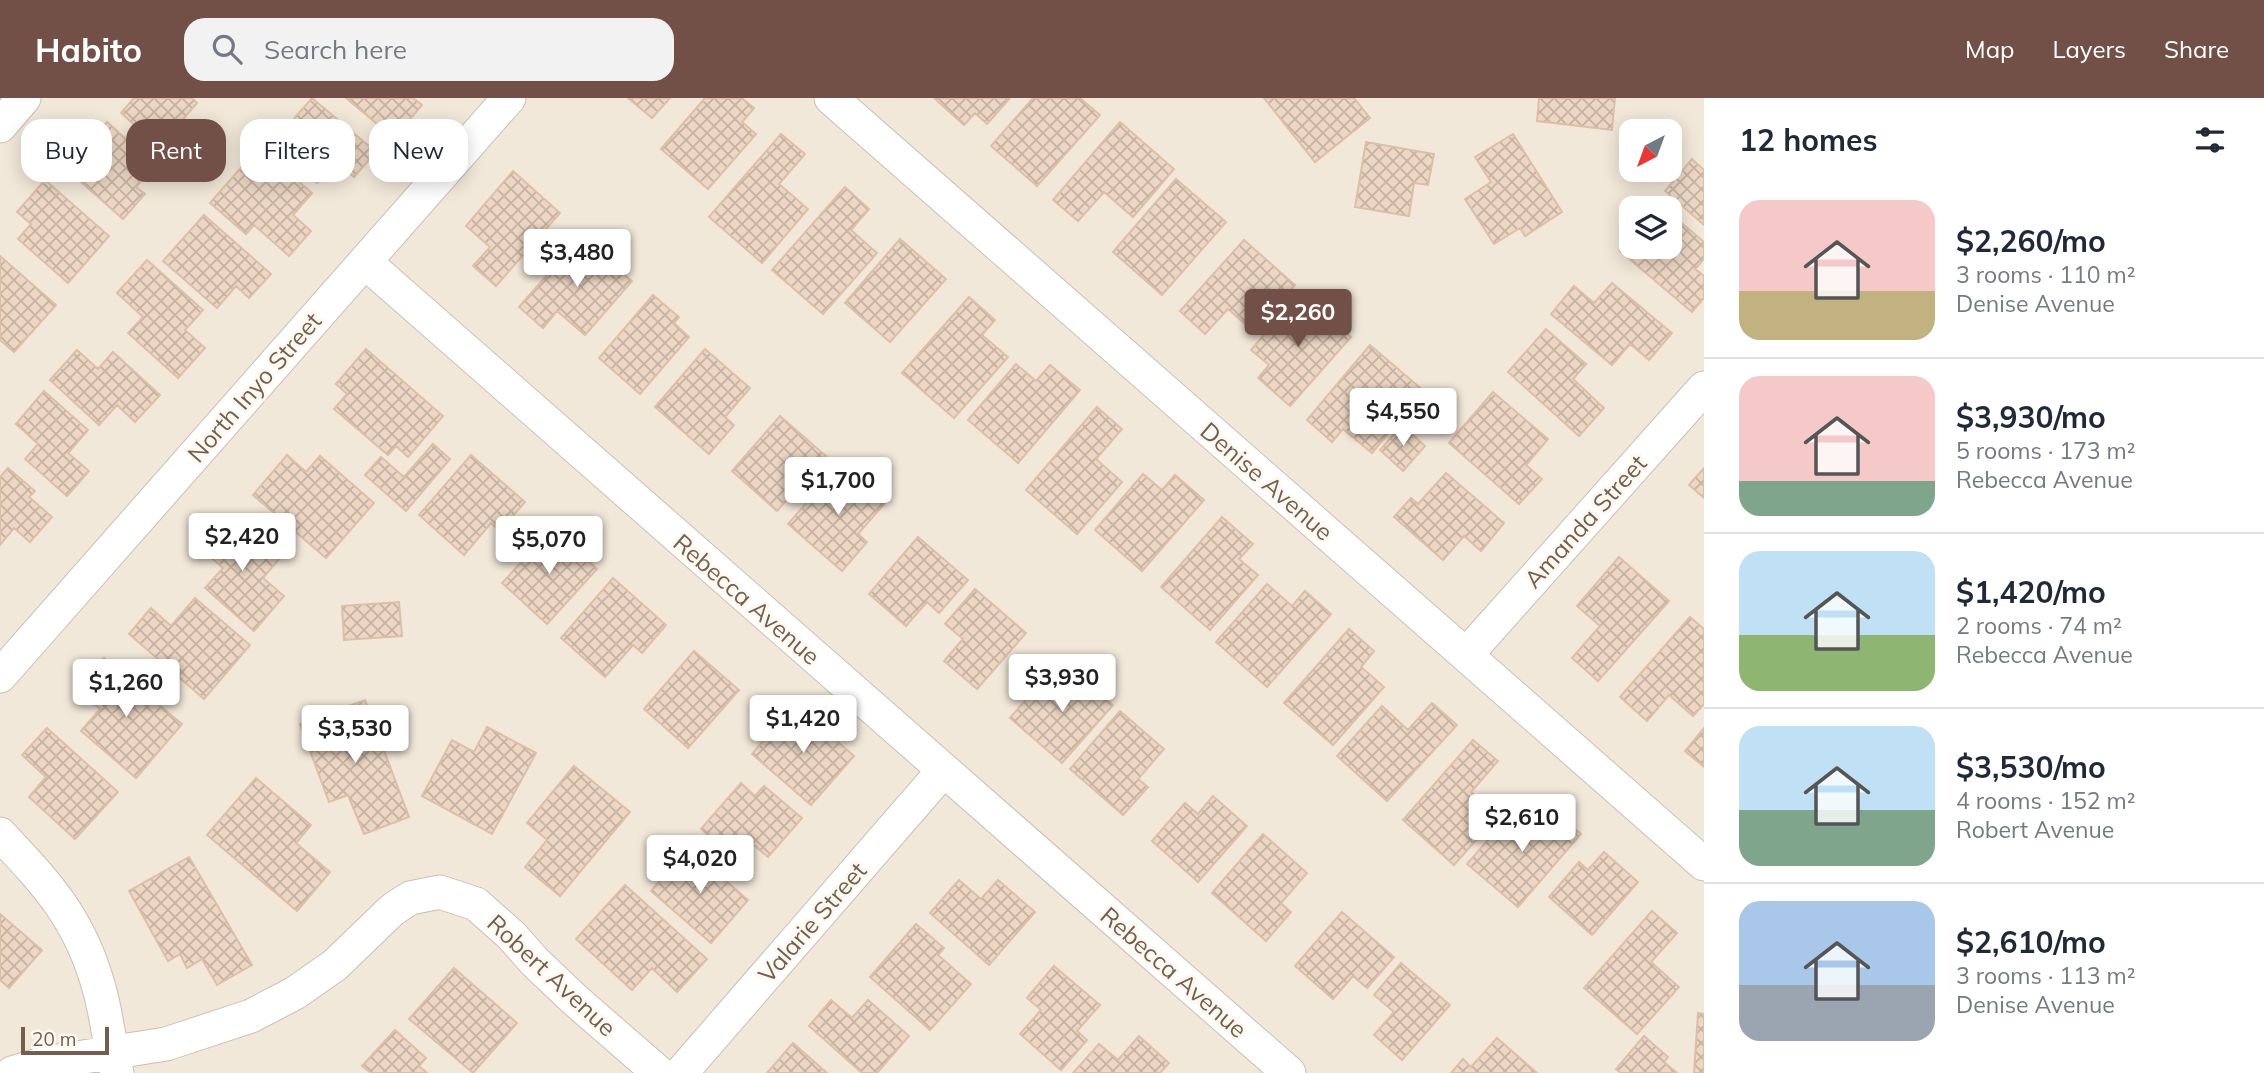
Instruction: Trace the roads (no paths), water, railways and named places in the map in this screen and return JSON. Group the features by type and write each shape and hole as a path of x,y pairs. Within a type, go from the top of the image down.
{"street":[{"path":"0,126 24,98"},
{"name":"North Inyo Street","path":"0,676 509,98"},
{"name":"Denise Avenue","path":"831,98 1704,864"},
{"name":"Rebecca Avenue","path":"365,262 1289,1073"},
{"name":"Amanda Street","path":"1466,655 1704,388"},
{"name":"Valarie Street","path":"681,1073 943,771"},
{"path":"0,834 42,879 72,919 100,989 114,1063"},
{"name":"Robert Avenue","path":"12,1073 44,1063 114,1063 251,1016 295,993 335,965 392,910 410,898 440,892 476,904 575,1000 659,1073"}]}
